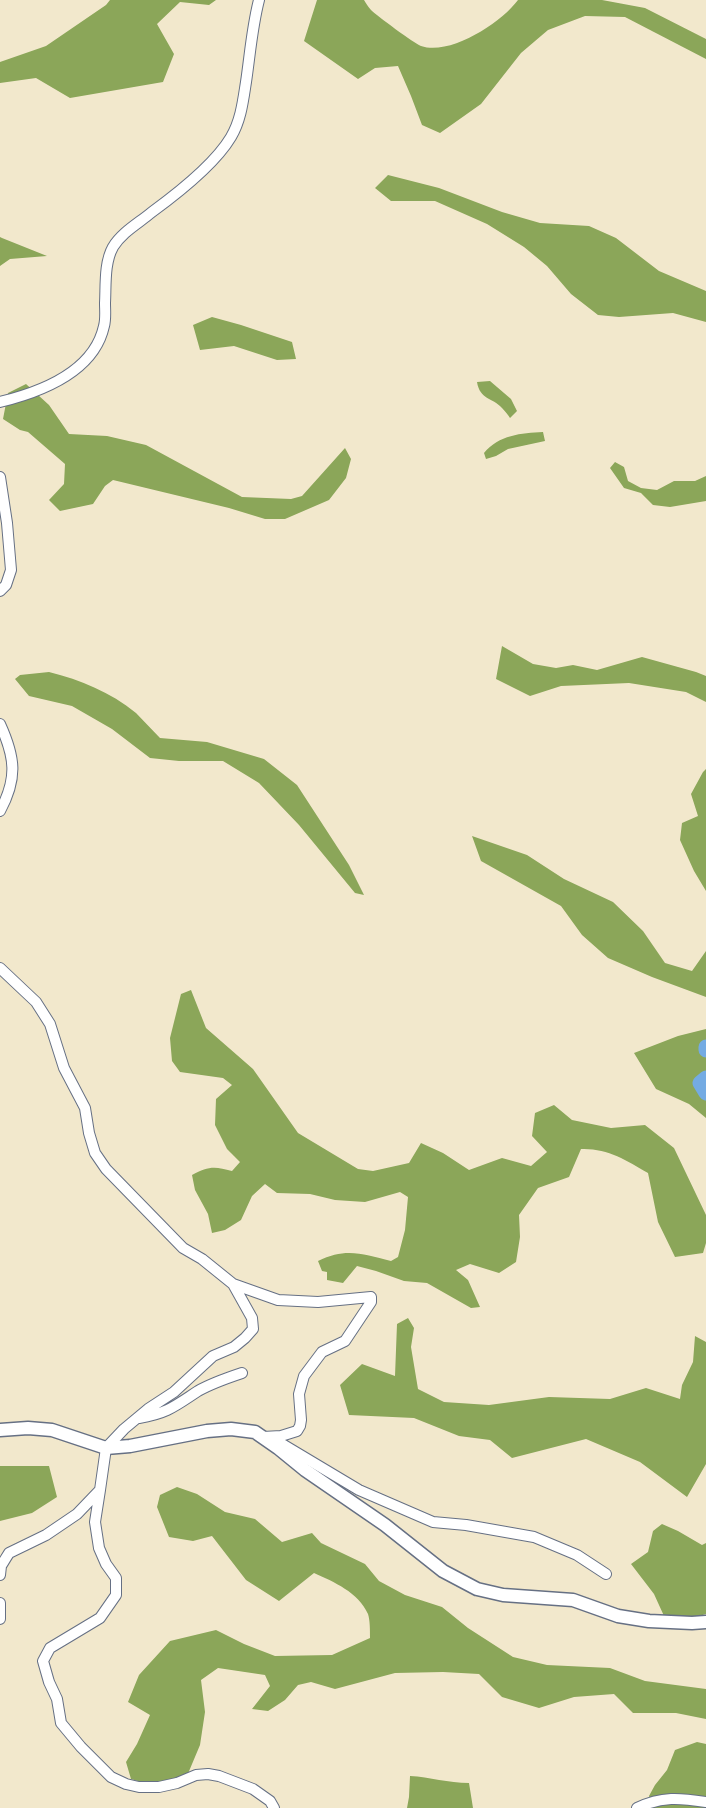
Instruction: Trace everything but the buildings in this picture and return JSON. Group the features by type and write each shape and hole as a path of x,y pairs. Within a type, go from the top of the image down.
{"street":[{"path":"0,402 27,395 72,373 88,359 97,346 104,325 106,270 112,250 119,238 177,194 224,147 234,131 242,110 259,0"},
{"path":"0,478 11,570 6,585 0,591"},
{"path":"0,724 8,745 13,770 8,796 0,811"},
{"path":"0,968 36,1002 50,1024 64,1068 85,1108 88,1133 94,1153 106,1169 183,1248 202,1259 233,1284 278,1300 318,1302 371,1297 372,1299 344,1341 322,1352 304,1376 299,1394 301,1420 297,1431 290,1434 267,1437"},
{"path":"233,1284 252,1318 253,1329 234,1347 213,1356 174,1392 138,1418 106,1448 96,1522 99,1548 106,1564 116,1578 116,1595 100,1618 50,1648 43,1660 49,1682 57,1699 61,1724 111,1777 126,1784 139,1787 159,1787 196,1775 208,1774 219,1776 253,1789 270,1801 274,1808"},
{"path":"138,1418 164,1412 213,1383 242,1373"},
{"path":"0,1430 28,1428 52,1430 106,1448 130,1446 207,1431 231,1429 255,1432 359,1490 433,1522 466,1525 534,1537 577,1555 606,1574"},
{"path":"267,1437 305,1470 385,1525 443,1571 477,1588 503,1595 573,1600 618,1616 649,1621 706,1622"},
{"path":"0,1575 1,1566 9,1553 46,1535 78,1514 100,1490"},
{"path":"0,1603 0,1619"},
{"path":"637,1808 646,1804 679,1797 706,1802"}],"green space":[{"path":"110,0 216,0 209,5 180,2 157,24 174,54 163,82 70,98 36,78 0,83 0,62 46,46 106,5"},
{"path":"317,0 364,0 371,10 404,35 421,46 433,48 460,42 474,35 500,18 518,0 602,0 645,8 706,39 706,59 625,17 585,16 548,30 521,53 481,104 440,133 422,125 398,66 375,68 358,79 304,41"},
{"path":"388,175 439,188 502,212 540,223 589,226 616,238 659,271 706,291 706,322 673,313 619,317 598,315 571,294 547,266 524,247 487,224 435,201 391,201 375,188"},
{"path":"0,237 47,256 10,259 0,266"},
{"path":"212,317 292,342 296,359 277,360 234,346 200,350 193,325"},
{"path":"490,381 511,399 517,411 510,418 498,404 481,392 477,382"},
{"path":"26,384 49,405 69,434 107,436 146,445 242,497 291,499 302,496 345,448 351,459 346,478 329,500 285,519 265,519 229,508 113,480 105,486 93,504 60,511 49,500 64,484 65,464 28,432 20,430 3,419 8,393"},
{"path":"543,432 545,441 508,449 486,459 484,453 496,442 519,434"},
{"path":"615,462 624,467 628,481 641,488 657,490 674,481 695,481 706,476 706,501 670,507 653,505 641,493 624,488 610,468"},
{"path":"502,646 533,664 556,668 573,665 597,670 642,657 706,676 706,702 686,692 629,683 561,686 530,696 496,679"},
{"path":"49,672 84,683 116,699 136,713 160,738 207,742 264,759 297,785 349,865 364,895 355,893 299,825 259,783 223,761 179,761 150,758 112,729 72,706 29,696 15,679 20,675"},
{"path":"706,769 706,891 694,871 680,840 682,823 698,816 691,794"},
{"path":"472,836 527,855 564,879 613,902 643,931 665,963 692,971 706,951 706,997 608,958 582,935 561,906 481,861"},
{"path":"191,990 206,1028 253,1069 298,1133 358,1169 373,1171 409,1163 421,1143 443,1153 469,1170 502,1158 531,1166 547,1152 532,1136 535,1113 554,1105 572,1120 611,1128 645,1125 674,1148 706,1215 706,1243 703,1253 675,1257 658,1222 648,1173 616,1156 590,1149 581,1149 569,1177 538,1188 519,1215 520,1237 516,1262 499,1273 470,1264 456,1270 468,1280 480,1307 471,1308 427,1283 404,1281 357,1266 343,1283 327,1280 327,1272 322,1271 318,1261 337,1254 354,1253 391,1261 398,1257 405,1230 408,1197 400,1192 365,1202 335,1200 310,1194 277,1193 265,1184 252,1196 241,1220 225,1230 212,1233 208,1214 195,1190 192,1175 212,1168 232,1171 240,1162 227,1149 215,1125 216,1099 232,1085 223,1078 180,1072 172,1061 170,1038 181,994"},
{"path":"706,1029 706,1118 689,1104 656,1089 634,1053 678,1036"},
{"path":"408,1318 414,1328 411,1347 418,1389 444,1402 489,1405 549,1397 610,1399 646,1388 680,1399 682,1385 693,1362 695,1336 706,1342 706,1464 687,1497 640,1462 586,1439 512,1458 490,1440 459,1436 414,1418 349,1415 340,1385 362,1364 395,1376 397,1324"},
{"path":"0,1466 49,1466 57,1497 32,1513 0,1521"},
{"path":"177,1487 197,1494 225,1512 255,1519 282,1542 312,1533 321,1543 365,1564 379,1581 405,1595 442,1607 468,1628 513,1657 547,1665 610,1668 645,1681 706,1689 706,1719 676,1713 633,1713 614,1694 574,1697 539,1708 502,1697 479,1674 443,1672 395,1673 335,1689 311,1682 298,1685 285,1700 268,1711 252,1709 270,1686 265,1675 218,1668 201,1680 205,1712 200,1745 187,1776 155,1786 131,1779 126,1762 137,1744 150,1715 128,1702 139,1675 170,1641 216,1630 244,1644 275,1656 332,1655 370,1638 369,1616 364,1606 352,1594 329,1580 314,1573 279,1601 246,1580 212,1536 193,1541 169,1537 157,1507 160,1495"},
{"path":"662,1524 702,1545 706,1543 706,1614 686,1620 664,1616 654,1594 631,1564 648,1552 653,1531"},
{"path":"697,1742 706,1744 706,1808 653,1808 649,1796 667,1770 675,1750"},
{"path":"410,1776 469,1783 473,1808 407,1808"}],"waterway":[{"path":"706,1078 700,1083 706,1093"}]}
